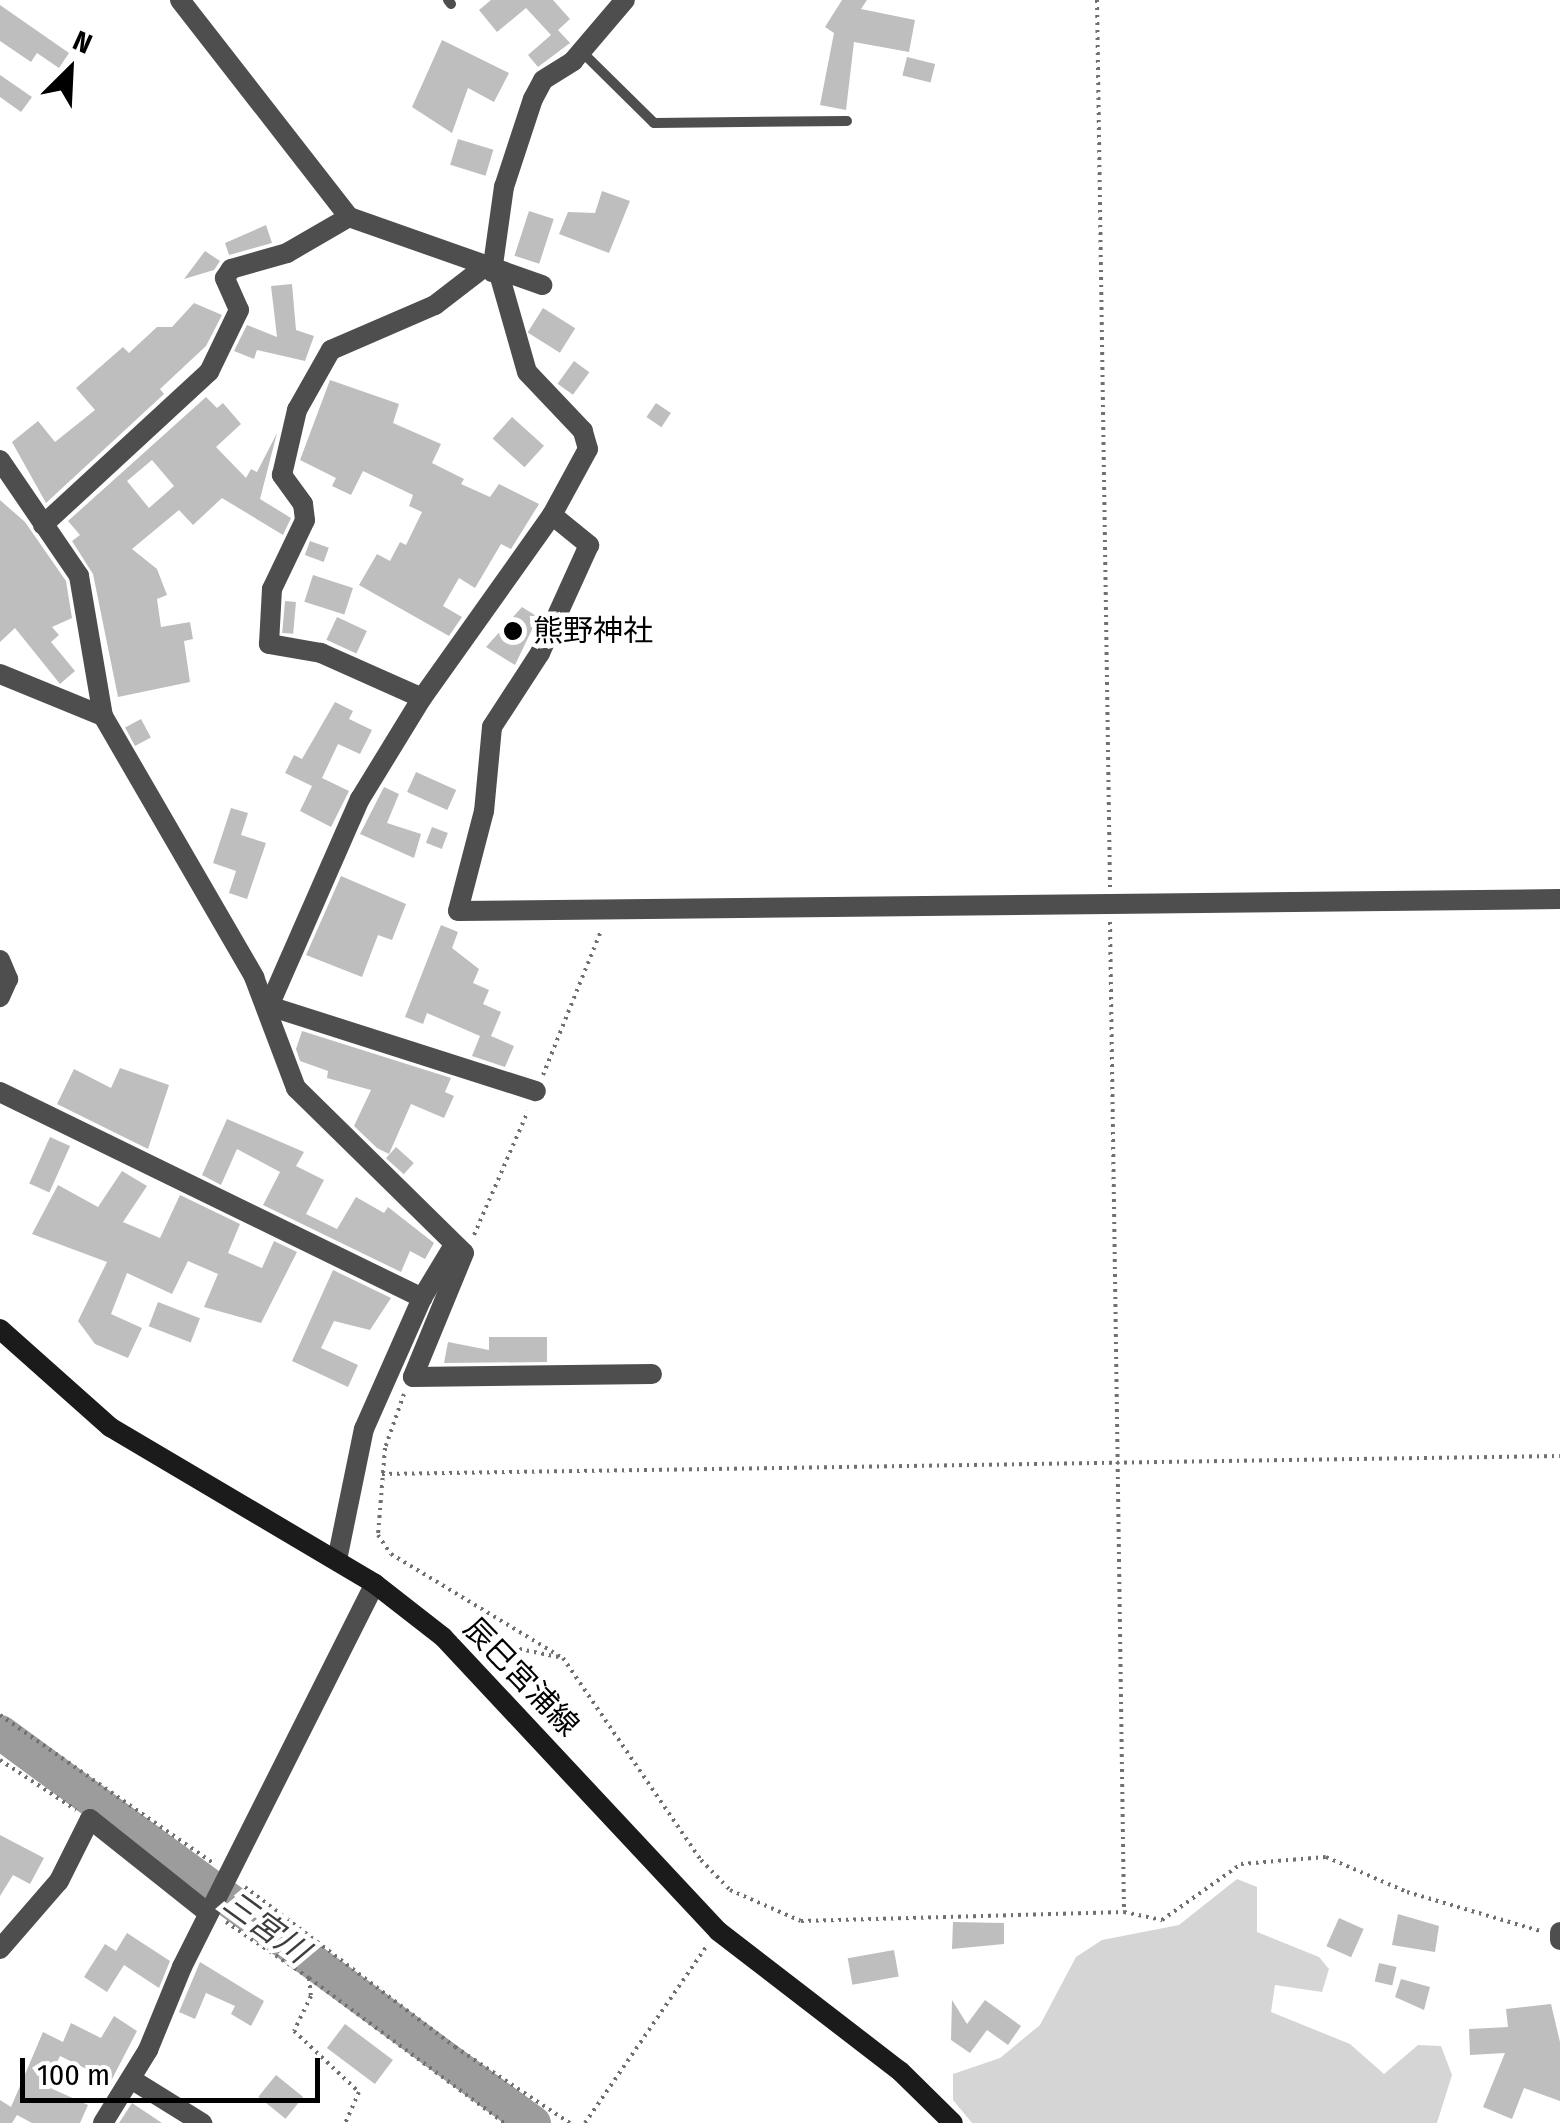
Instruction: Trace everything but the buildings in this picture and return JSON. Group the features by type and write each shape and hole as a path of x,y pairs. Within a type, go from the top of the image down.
{"main road":[{"name":"辰巳宮浦線","path":"0,1330 110,1426 375,1584 447,1641 718,1930 900,2070 953,2123"}],"street":[{"path":"180,0 348,217 491,271 542,285"},
{"path":"269,1006 340,838 422,698 552,515 589,441 527,372 491,271 504,187 542,80 582,52 625,0"},
{"path":"42,525 209,372 239,310 225,278 231,270 288,253 348,217"},
{"path":"422,698 321,653 269,644 272,588 305,520 282,475 297,431 297,410 332,350 435,305 491,271"},
{"path":"0,460 78,576 103,716 269,1006 296,1088 439,1223 464,1254 413,1376 652,1374"},
{"path":"552,515 589,545 540,654 492,728 484,811 458,910 1560,899"},
{"path":"0,674 103,716"},
{"path":"0,960 8,979 0,998"},
{"path":"269,1006 536,1091"},
{"path":"0,1092 422,1298"},
{"path":"337,1560 364,1428 422,1298 454,1245"},
{"path":"103,2123 131,2079 208,1913 375,1584"},
{"path":"0,1949 59,1881 90,1819 208,1913"},
{"path":"131,2079 202,2123"}],"lane":[{"path":"582,52 654,123 847,121"}],"path":[{"path":"1098,0 1124,1912"},
{"path":"413,1376 396,1410 382,1474 378,1535 391,1554 564,1658 701,1860 730,1890 763,1908 801,1922 1124,1912 1162,1920 1242,1864 1326,1857 1486,1919 1560,1936"},
{"path":"382,1474 1560,1456"},
{"path":"447,1641 474,1637 564,1658"},
{"path":"0,1715 228,1874 455,2047 570,2123"},
{"path":"0,1760 90,1819"},
{"path":"208,1913 282,1954 504,2123"},
{"path":"586,2123 718,1930"},
{"path":"310,1978 310,1996 294,2031 359,2092 345,2123"}],"shaded area":[{"path":"1237,1879 1257,1887 1257,1932 1319,1957 1329,1969 1322,1992 1275,1985 1271,2012 1350,2044 1384,2074 1418,2045 1441,2046 1452,2075 1437,2123 972,2123 953,2100 953,2074 1000,2058 1040,2025 1076,1957 1102,1940 1179,1925"}],"waterway":[{"name":"三宮川","path":"0,1732 533,2123"}],"place":[{"name":"熊野神社","path":"513,631"}]}
